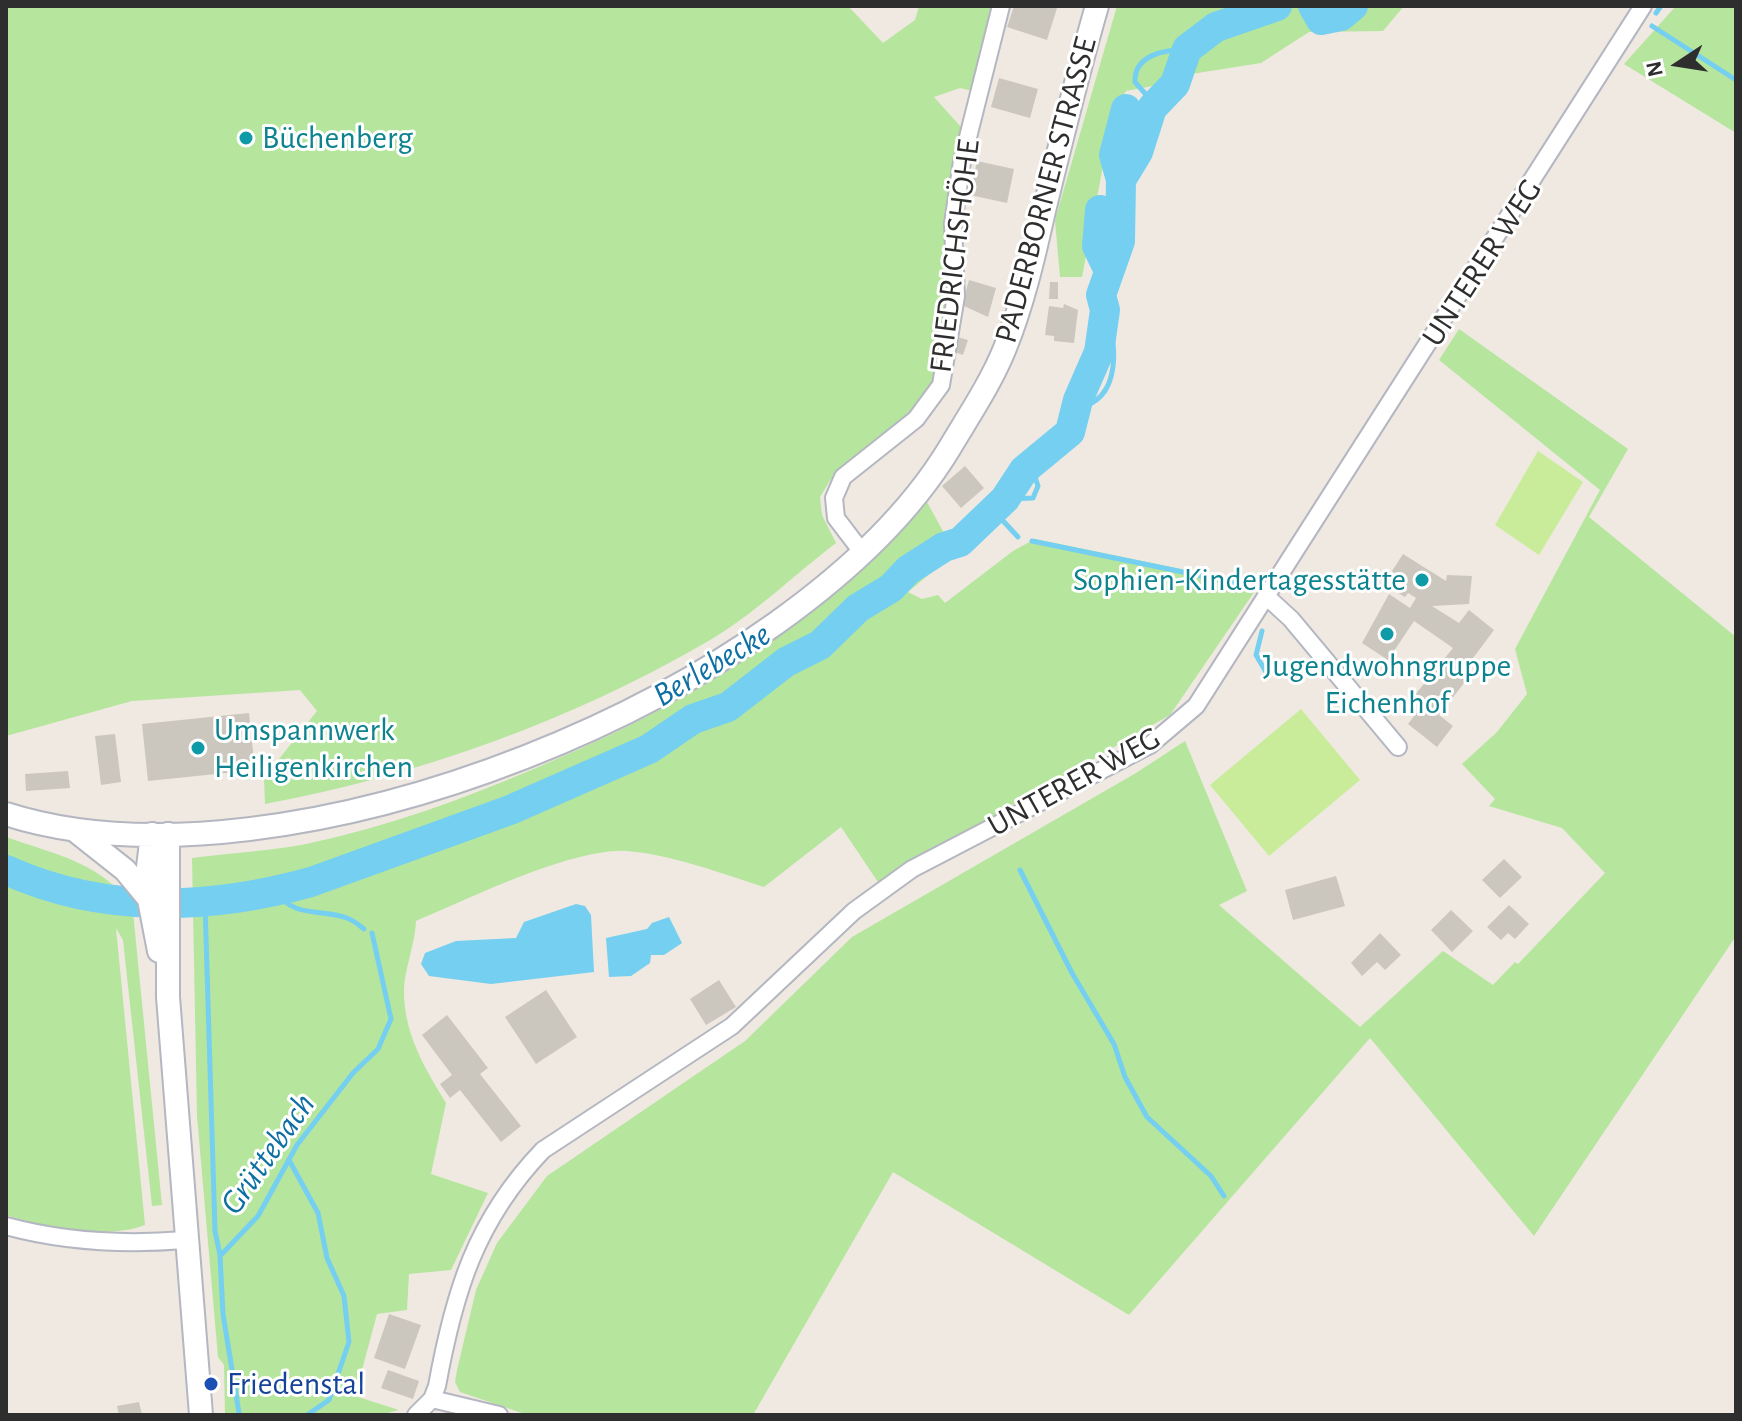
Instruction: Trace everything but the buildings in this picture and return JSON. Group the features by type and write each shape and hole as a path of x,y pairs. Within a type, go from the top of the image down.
{"main road":[{"name":"PADERBORNER STRASSE","path":"6,814 77,832 160,834 261,828 360,811 536,755 691,677 805,600 862,552 915,497 947,452 1005,350 1039,237 1097,6"},
{"path":"77,832 151,888"},
{"path":"160,834 151,888 162,926 201,1415"}],"street":[{"name":"FRIEDRICHSHÖHE","path":"862,552 836,518 834,498 843,477 916,419 941,385 956,296 953,224 962,161 1001,6"},
{"name":"UNTERER WEG","path":"432,1399 464,1270 483,1233 543,1150 732,1026 854,911 912,869 1124,759 1172,729 1196,706 1643,6"},
{"path":"1267,597 1291,619 1398,747"},
{"path":"6,1226 46,1237 108,1243 185,1240"},
{"path":"416,1415 432,1399 499,1415"}],"green space":[{"path":"6,6 848,6 883,43 915,20 919,6 991,6 973,91 960,88 934,97 961,127 942,385 929,418 831,479 820,497 822,515 836,543 739,621 705,643 600,697 546,721 436,761 379,778 265,804 264,778 317,711 300,690 132,701 6,736"},
{"path":"1117,6 1404,6 1383,31 1309,32 1261,63 1166,78 1153,86 1126,91 1113,113 1082,277 1060,277 1055,220"},
{"path":"1676,6 1736,6 1736,133 1624,64"},
{"path":"1459,329 1628,449 1589,517 1736,637 1736,936 1534,1236 1370,1038 1129,1315 893,1172 753,1415 528,1415 460,1392 455,1382 476,1290 497,1243 547,1176 745,1041 852,937 1136,773 1185,741 1247,891 1219,905 1360,1027 1443,951 1493,985 1515,962 1518,964 1605,873 1562,828 1489,806 1495,799 1462,764 1497,732 1527,694 1515,649 1600,490 1439,360"},
{"path":"1538,451 1583,482 1539,555 1495,525"},
{"path":"927,502 955,553 908,592 922,599 938,595 945,603 1013,551 1035,539 1259,585 1170,715 878,882 841,827 764,887 662,856 627,851 604,852 520,877 416,921 404,988 407,1019 423,1062 446,1103 431,1174 488,1193 451,1270 409,1274 407,1310 377,1314 355,1396 399,1410 379,1415 225,1415 224,1365 218,1357 197,1116 192,858 292,846 423,812 536,768 647,717 698,689 794,625 884,547"},
{"path":"1301,709 1360,780 1269,856 1210,785"},
{"path":"6,837 61,856 95,872 110,882 133,912 162,1205 152,1206 123,940 116,928 145,1225 112,1232 94,1232 57,1228 6,1215"}],"water":[{"path":"576,904 585,906 591,915 594,972 491,984 429,976 421,964 425,953 456,941 516,938 524,922"},
{"path":"669,917 682,943 664,955 651,955 650,963 631,976 609,977 606,938 647,929 652,923"}],"waterway":[{"name":"Berlebecke","path":"6,870 80,894 118,901 157,903 234,898 311,882 510,810 649,749 693,719 728,707 786,662 820,645 858,608 891,588 908,570 944,547 960,542 1005,499 1024,470 1070,432 1078,400 1099,352 1105,310 1101,295 1120,241 1121,180 1138,152 1152,108 1175,84 1187,49 1216,27 1277,6"},
{"name":"Berlebecke","path":"1313,6 1321,20 1341,16 1353,6"},
{"path":"1656,13 1661,6"},
{"path":"1652,26 1736,80"},
{"name":"Berlebecke","path":"1152,108 1149,98 1135,82 1140,65 1161,52 1187,49"},
{"path":"1121,180 1114,155 1126,109"},
{"path":"1100,210 1097,246 1109,271"},
{"path":"1077,408 1092,403 1109,382 1114,353 1105,310"},
{"path":"1005,499 1033,498 1038,486 1031,465"},
{"path":"993,510 1018,537"},
{"path":"1032,541 1256,587"},
{"path":"1262,631 1256,655 1266,672"},
{"path":"1020,870 1072,973 1114,1044 1125,1077 1147,1117 1211,1176 1224,1196"},
{"name":"Grüttebach","path":"277,891 283,900 299,909 338,915 364,929"},
{"path":"205,904 215,1231 220,1255"},
{"name":"Grüttebach","path":"239,1413 223,1314 220,1256 258,1216 297,1145 353,1073 378,1049 391,1019 372,933"},
{"path":"289,1160 318,1213 327,1258 344,1296 349,1342 329,1400 307,1415"}],"place":[{"name":"Büchenberg","path":"246,138"},
{"name":"Sophien-Kindertagesstätte","path":"1422,580"},
{"name":"Jugendwohngruppe Eichenhof","path":"1387,634"},
{"name":"Umspannwerk Heiligenkirchen","path":"198,748"},
{"name":"Friedenstal","path":"211,1384"}]}
